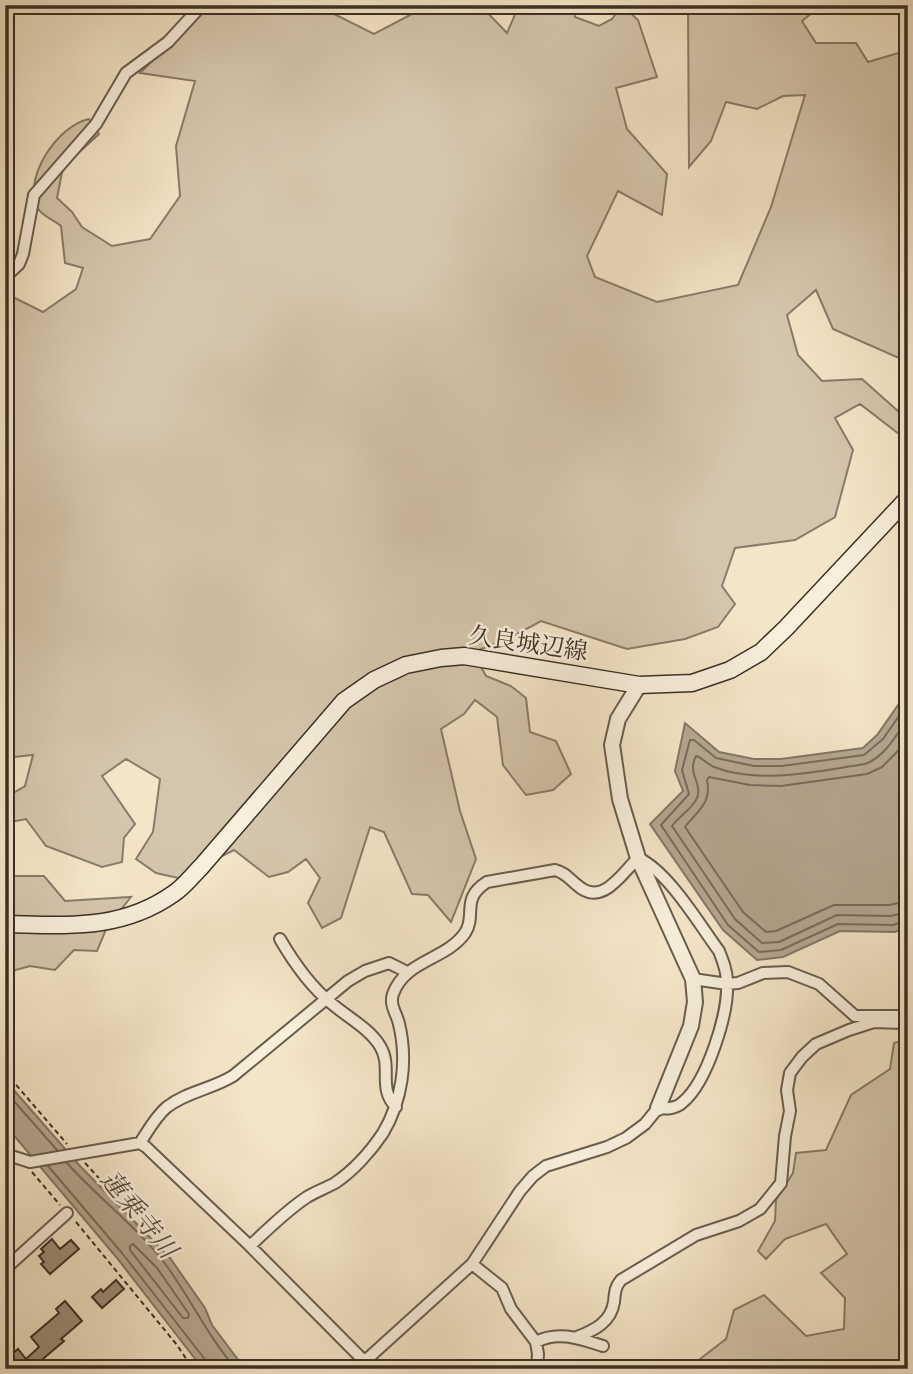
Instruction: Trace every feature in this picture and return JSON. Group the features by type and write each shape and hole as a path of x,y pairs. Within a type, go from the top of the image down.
{"main road":[{"name":"久良城辺線","path":"5,924 85,925 117,920 145,910 175,893 201,867 344,701 374,680 406,665 464,656 639,685 692,683 730,670 761,652 908,498"}],"street":[{"path":"5,276 19,264 23,254 34,195 96,124 126,73 168,42 202,5"},
{"path":"140,1143 250,1246 365,1366 472,1264 520,1191 533,1176 545,1166 607,1147 626,1138 645,1124 658,1108 691,1026 695,1002 693,979 638,858 620,799 611,745 618,719 639,685"},
{"path":"250,1246 307,1197 335,1182 354,1167 377,1142 396,1107 402,1077 401,1033 392,1006 393,994 407,972 454,944 467,931 472,895 487,882 555,870 565,873 578,887 589,893 604,891 618,882 638,858"},
{"path":"638,858 649,862 663,875 719,951 727,984 722,1021 707,1068 684,1102 669,1109 658,1108"},
{"path":"281,939 299,969 327,999 381,1047 386,1062 385,1085 388,1099 396,1107"},
{"path":"5,1154 26,1161 140,1143 167,1107 233,1076 365,971 389,963 407,972"},
{"path":"577,1337 594,1331 607,1320 614,1306 615,1287 621,1280 696,1235 739,1221 760,1209 781,1183 790,1111 787,1090 790,1073 802,1057 816,1044 849,1030 874,1022 903,1023 908,1016 855,1016 819,984 788,972 763,973 738,983 727,984 693,979"},
{"path":"5,1269 67,1213"},
{"path":"472,1264 502,1288 512,1309 536,1342 537,1369"},
{"path":"536,1342 554,1336 577,1337 603,1346"}],"path":[{"path":"5,1072 74,1154 120,1201"},
{"path":"5,1135 169,1335 193,1369"}],"shaded area":[{"path":"192,5 316,5 374,34 414,13 418,5 480,5 507,33 519,5 576,5 575,17 599,26 612,19 622,5 638,20 657,77 616,88 627,129 667,174 662,215 618,191 587,256 595,277 657,302 738,285 771,207 805,95 783,96 757,109 726,102 711,141 689,167 688,5 807,5 813,12 802,21 816,43 856,43 868,62 908,50 908,362 833,329 816,290 787,315 798,355 822,381 862,379 908,420 908,441 860,404 835,418 853,450 835,517 795,540 735,548 722,586 735,604 718,627 685,639 627,649 541,621 508,639 473,652 486,676 511,686 526,698 530,732 556,741 571,774 553,790 526,795 503,765 497,717 475,700 464,714 441,729 460,811 476,859 451,922 428,895 412,894 384,832 370,827 341,918 322,928 308,903 320,878 306,859 288,872 269,877 234,850 214,860 196,882 156,873 136,859 153,832 160,779 126,759 102,776 135,824 124,838 122,862 102,867 46,846 26,819 5,823 5,798 25,786 33,755 5,758 5,293 43,312 76,289 83,268 65,263 61,226 39,210 34,198 34,184 45,156 65,132 77,123 89,119 99,134 63,167 57,198 72,212 82,227 112,246 150,239 180,196 176,146 195,81 140,73 187,26"},
{"path":"5,867 14,876 44,876 65,901 131,897 107,927 97,951 74,950 55,970 30,966 5,973"},
{"path":"908,1039 908,1369 687,1369 726,1339 734,1310 764,1295 806,1336 844,1329 845,1298 821,1273 847,1254 826,1224 785,1239 766,1259 758,1251 775,1221 776,1200 793,1173 796,1153 826,1150 851,1095 890,1069 894,1043"}],"water":[{"path":"908,691 908,926 895,932 840,931 783,957 757,960 723,930 650,824 683,791 675,771 685,723 719,752 754,759 781,759 863,748 877,735"},
{"path":"5,1080 80,1166 170,1258 205,1308 212,1325 245,1369 203,1369 117,1258 5,1125"}],"building":[{"path":"52,1239 60,1249 71,1240 79,1249 50,1274 41,1264 44,1262 39,1256 44,1252 41,1249"},
{"path":"116,1280 124,1289 102,1308 92,1297 101,1289 103,1292"},
{"path":"65,1301 82,1321 61,1339 64,1341 31,1369 5,1369 5,1360 18,1349 26,1359 39,1347 31,1337 59,1313 56,1309"}],"water label":[{"name":"蓮乗寺川","path":"138,1215"}]}
